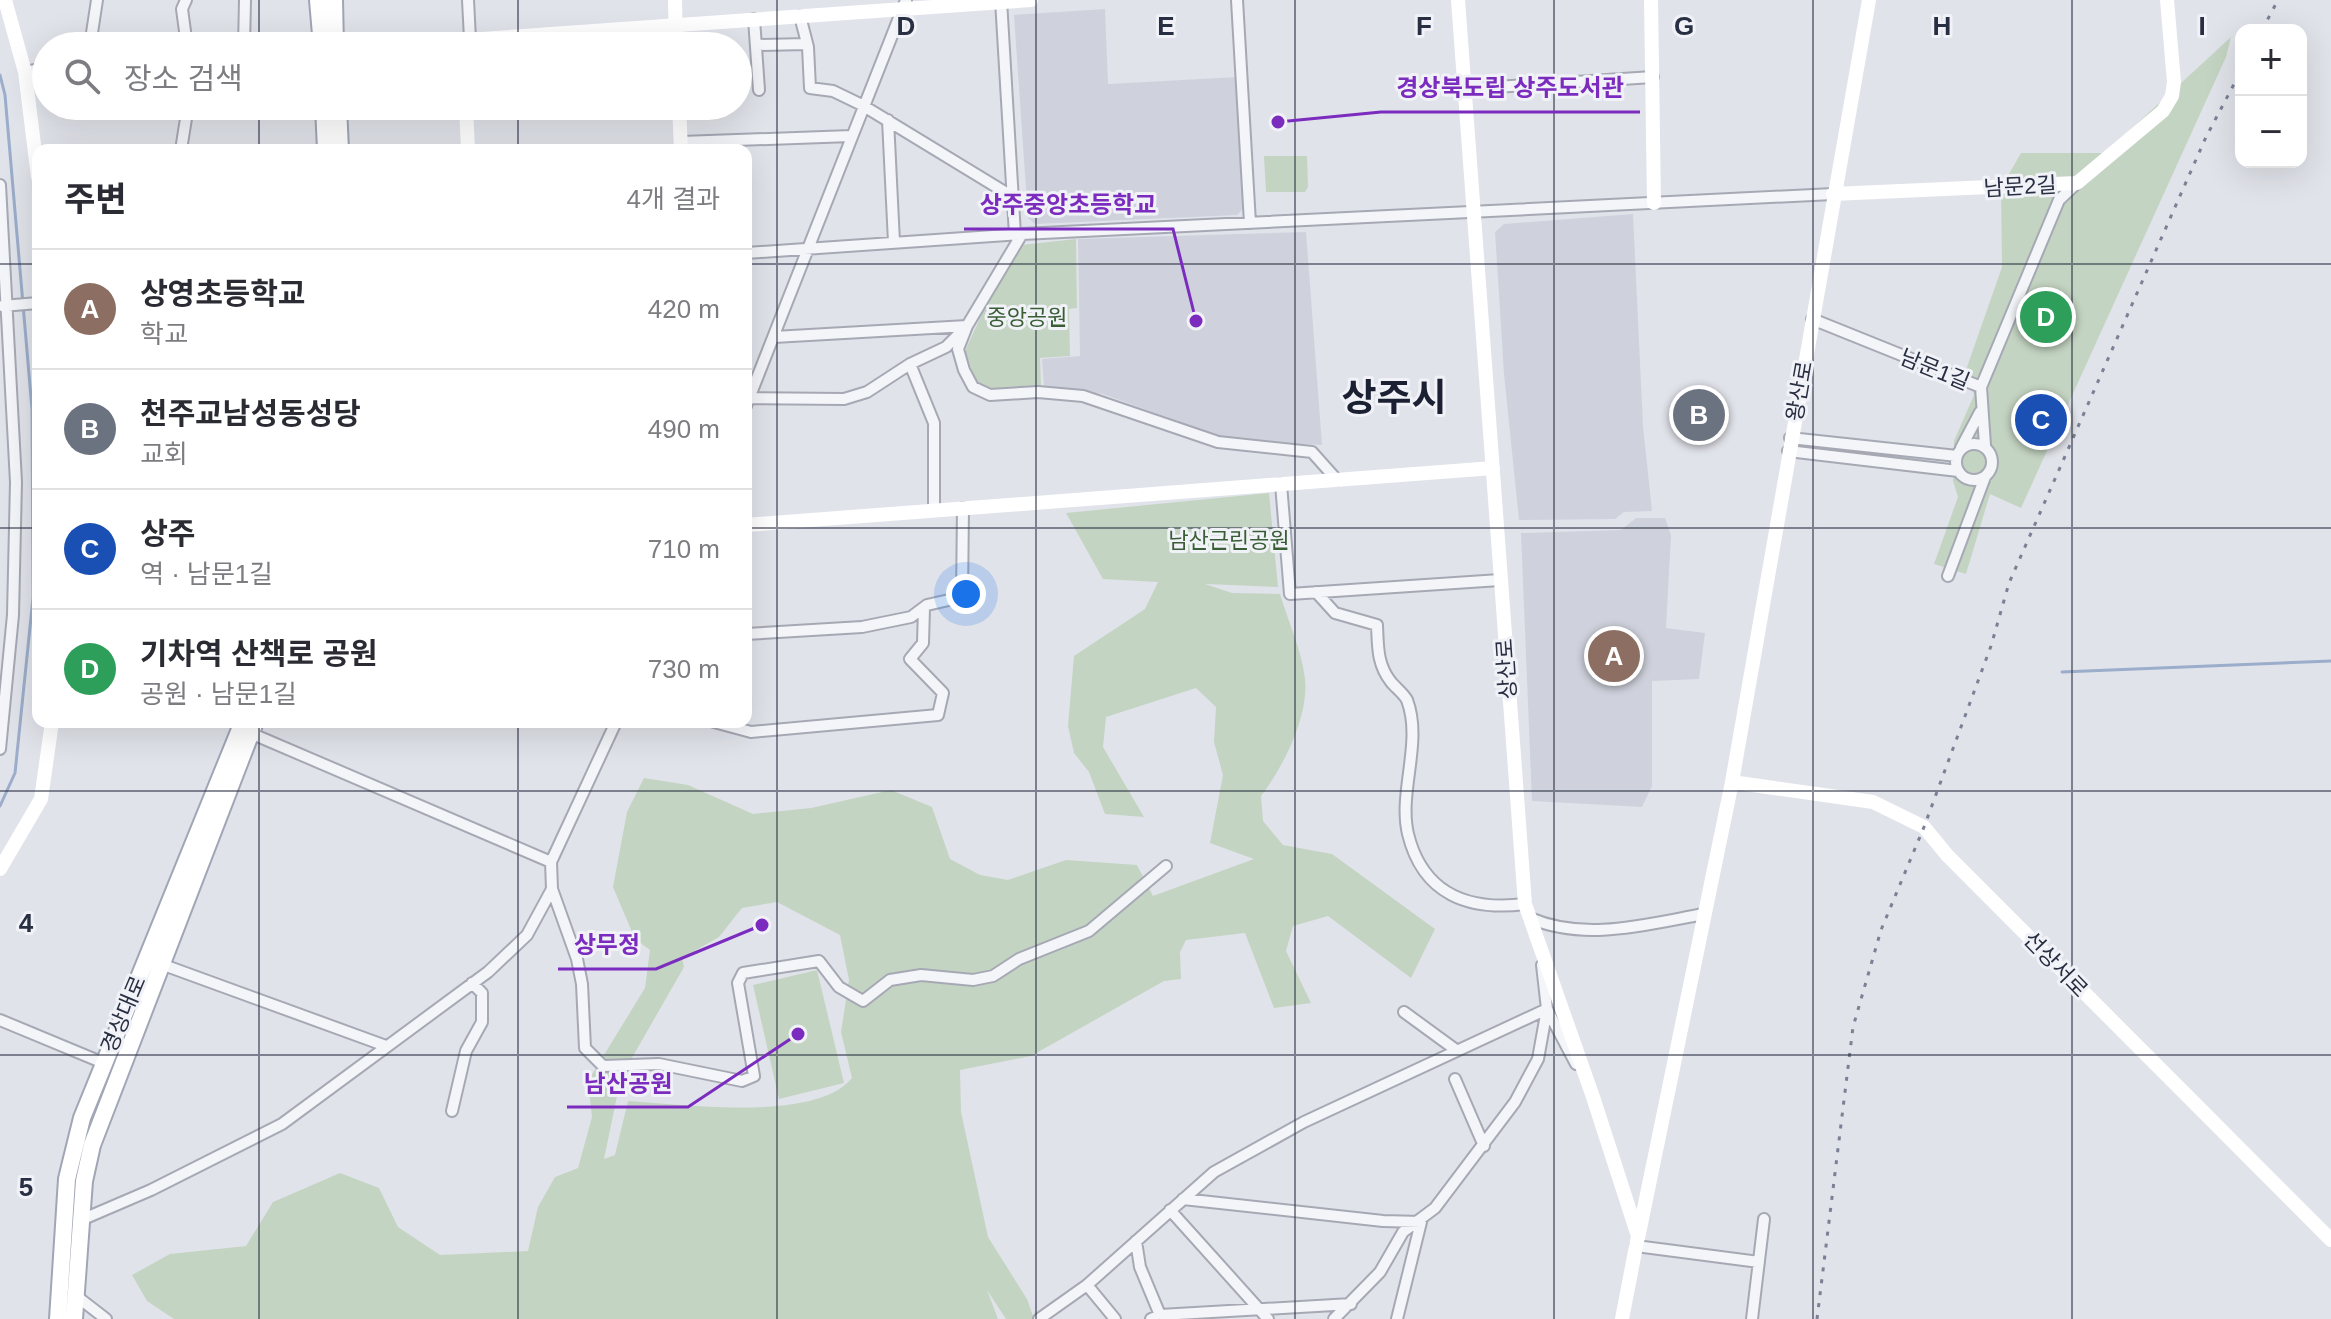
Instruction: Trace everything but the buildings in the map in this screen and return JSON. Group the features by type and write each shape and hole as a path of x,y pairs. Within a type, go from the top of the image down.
{"main road":[{"path":"318,0 321,32"},
{"path":"334,0 335,32"},
{"path":"325,120 326,144"},
{"path":"339,120 340,144"},
{"name":"경상대로","path":"74,1319 81,1220 90,1154 247,728"},
{"name":"경상대로","path":"58,1319 67,1179 82,1118 101,1063 247,728"}],"street":[{"path":"5,0 25,72 34,144"},
{"path":"92,32 97,0"},
{"path":"185,32 182,9 186,0"},
{"path":"244,32 245,0"},
{"path":"466,32 468,0"},
{"path":"675,0 675,32"},
{"path":"583,32 800,16 904,4 1031,0"},
{"path":"1237,0 1250,223"},
{"name":"상산로","path":"1458,0 1500,580 1528,911 1638,1236 1622,1319"},
{"path":"1651,0 1654,203"},
{"name":"왕산로","path":"1636,1246 1732,782 1869,0"},
{"name":"남문2길","path":"1833,194 2077,183 2163,111 2172,96 2167,0"},
{"path":"1001,1 1018,235 967,326 958,349 973,387 990,395 1038,392 1083,396 1218,442 1312,452 1337,480"},
{"path":"752,389 904,4"},
{"path":"800,16 807,44 810,88 833,91 862,105 1013,197"},
{"path":"754,19 759,90"},
{"path":"756,45 807,44"},
{"path":"25,72 32,71"},
{"path":"1465,89 1653,77"},
{"path":"182,144 186,120"},
{"path":"467,120 468,144"},
{"path":"680,120 681,144"},
{"path":"888,120 894,242"},
{"path":"715,144 851,136"},
{"name":"남문1길","path":"1812,319 1981,387 2059,200 2077,183"},
{"path":"2052,184 2059,200"},
{"path":"0,185 5,238 3,306 16,482 13,615 0,749"},
{"path":"752,252 1018,235 1833,194"},
{"path":"3,306 32,304"},
{"path":"774,337 967,326"},
{"path":"752,401 844,399 867,392 910,364 946,347 967,326"},
{"path":"910,364 934,423 934,510"},
{"path":"1948,576 1992,458 1985,445 1981,387"},
{"path":"1958,471 1958,453 1981,410"},
{"path":"1789,444 1958,453 1969,444 1985,445"},
{"path":"1789,444 1958,471 1971,480 1977,499"},
{"path":"752,525 1493,468"},
{"path":"1971,480 1985,477"},
{"path":"1281,484 1290,594 1500,580"},
{"path":"752,634 862,627 911,617 924,608 962,597 963,508"},
{"path":"1316,592 1335,613 1377,625 1379,665 1407,699 1411,730 1408,833 1430,879 1444,893 1495,908 1528,911 1555,928 1588,930 1704,914"},
{"path":"736,728 751,732 938,715 943,693 910,659 923,643 924,608"},
{"path":"0,869 41,799 51,728"},
{"path":"252,728 551,862"},
{"path":"613,728 551,862 552,889 577,959 585,1048 603,1066 659,1064 742,1081 754,1076 738,983 743,973 819,961 839,987 863,1001 890,980 921,975 973,980 993,976 1019,959 1089,931 1166,866"},
{"name":"선상서로","path":"1732,782 1873,802 1924,827 1969,877 2331,1240"},
{"path":"81,1220 247,1144 282,1124 472,983 527,935 552,889"},
{"path":"1334,1319 1380,1272 1403,1232 1421,1222 1484,1146 1515,1102 1538,1059 1547,1009 1540,951"},
{"path":"161,964 386,1046"},
{"path":"452,1111 466,1051 482,1022 482,993 472,983"},
{"path":"1039,1319 1087,1285 1214,1172 1304,1122 1547,1009"},
{"path":"1547,1009 1593,1097"},
{"path":"1404,1012 1456,1050"},
{"path":"0,1020 101,1063 120,1068"},
{"path":"1455,1079 1484,1146"},
{"path":"1183,1199 1383,1221 1421,1222"},
{"path":"1170,1210 1263,1315"},
{"path":"1752,1319 1764,1219"},
{"path":"1397,1319 1421,1222"},
{"path":"1136,1241 1140,1267 1156,1317 1263,1315 1351,1304"},
{"path":"1636,1246 1759,1262"},
{"path":"1087,1285 1115,1319"},
{"path":"75,1295 106,1319"}],"shaded area":[{"path":"1105,9 1108,84 1238,77 1244,208 1237,215 1035,224 1028,218 1014,15"},
{"path":"1633,214 1643,426 1652,511 1624,512 1615,519 1519,520 1504,374 1495,232 1504,224"},
{"path":"1306,232 1322,445 1230,440 1103,394 1044,387 1042,359 1080,356 1078,239"},
{"path":"1636,518 1665,518 1671,535 1666,628 1705,633 1699,679 1652,681 1652,786 1642,807 1532,801 1521,533 1621,530"}],"green space":[{"path":"2231,37 2226,57 2021,508 1990,494 1966,574 1934,564 1958,497 1953,481 1954,441 1974,395 1967,367 2002,267 2001,188 2021,153 2105,153"},
{"path":"1264,156 1307,156 1308,187 1305,192 1266,192"},
{"name":"중앙공원","path":"1076,239 1077,308 1069,309 1070,356 1040,358 1041,386 987,389 975,379 965,351 996,283 1021,245"},
{"name":"남산근린공원","path":"1269,493 1278,587 1205,584 1232,593 1280,594 1301,658 1305,679 1303,709 1286,756 1261,796 1263,821 1283,845 1332,854 1435,929 1411,978 1328,916 1293,926 1286,951 1311,1003 1274,1008 1245,933 1186,940 1180,952 1181,979 1164,981 1031,1056 960,1070 961,1112 988,1237 1027,1299 1034,1319 1006,1319 987,1290 998,1319 174,1319 147,1301 132,1275 170,1254 246,1246 273,1202 340,1173 379,1188 398,1227 440,1255 528,1251 538,1207 555,1177 578,1168 592,1117 588,1081 645,988 650,950 635,939 613,887 627,812 644,778 688,785 753,814 811,808 891,790 932,807 950,859 980,875 1008,880 1066,860 1137,865 1153,896 1254,859 1210,843 1223,775 1214,742 1216,707 1196,688 1106,717 1103,747 1144,817 1105,814 1089,772 1074,753 1068,726 1074,656 1145,609 1158,582 1103,579 1066,513","holes":["777,902 840,935 849,980 841,1032 852,1078 834,1092 809,1101 779,1106 713,1107 628,1101 615,1155 604,1159 621,1077 684,967 682,958 719,937 742,908"]},
{"path":"817,970 844,1083 779,1099 753,985"}],"waterway":[{"path":"0,75 5,95 32,409"},
{"path":"0,806 15,773 32,608"},
{"path":"2062,672 2331,661"}],"railway":[{"path":"2265,24 2278,0"},
{"path":"1817,1319 1853,1027 1881,930 1924,827 1991,646 2009,583 2206,137 2235,82"}],"place":[{"name":"경상북도립 상주도서관","path":"1278,122"},
{"name":"기차역 산책로 공원","path":"2046,317"},
{"name":"상주중앙초등학교","path":"1196,321"},
{"name":"천주교남성동성당","path":"1699,415"},
{"name":"상주","path":"2041,420"},
{"name":"상영초등학교","path":"1614,656"},
{"name":"상무정","path":"762,925"},
{"name":"남산공원","path":"798,1034"}],"district":[{"name":"상주시","path":"1394,398"}]}
